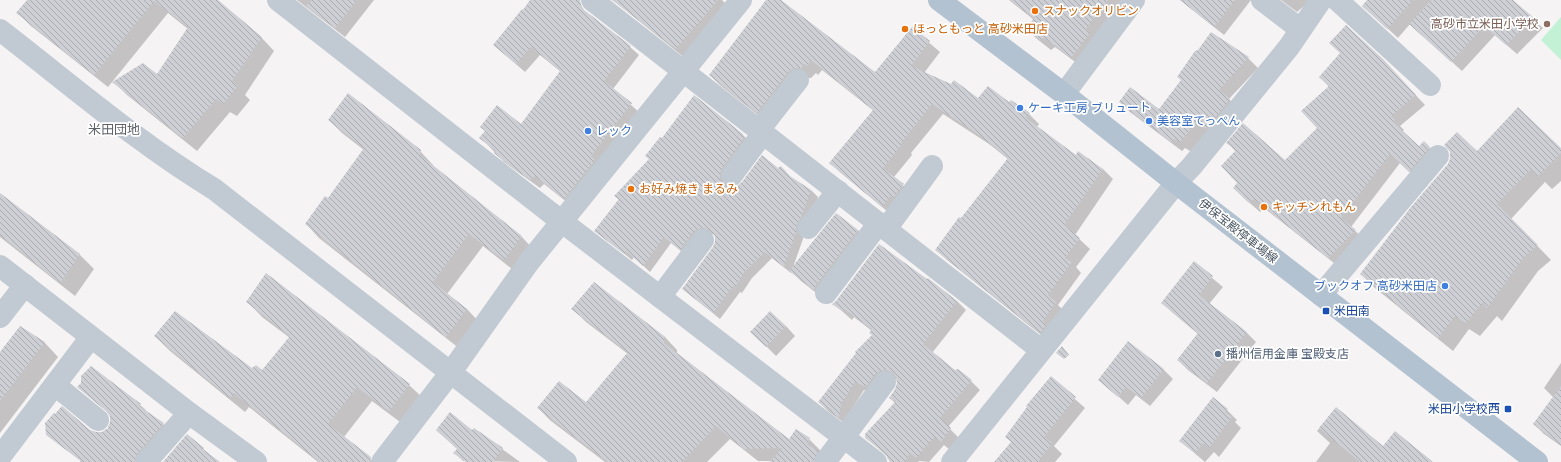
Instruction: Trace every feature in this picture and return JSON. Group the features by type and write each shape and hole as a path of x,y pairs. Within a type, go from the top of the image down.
{"main road":[{"name":"伊保宝殿停車場線","path":"939,0 1064,94 1530,460"}],"street":[{"path":"592,0 1041,350"},
{"path":"382,462 451,372 529,262 741,0"},
{"path":"1064,94 1134,0"},
{"path":"1262,0 1300,29"},
{"path":"952,462 1176,183 1197,160 1284,53 1321,0"},
{"path":"1337,0 1430,85"},
{"path":"287,3 561,221 876,462"},
{"path":"0,30 147,145 214,189 566,462"},
{"path":"732,175 761,131 798,80"},
{"path":"1321,295 1438,156"},
{"path":"826,293 932,166"},
{"path":"808,228 838,191"},
{"path":"660,297 703,240"},
{"path":"0,266 189,413 256,462"},
{"path":"0,317 25,285"},
{"path":"0,458 91,337"},
{"path":"825,462 885,382"},
{"path":"55,385 98,420"},
{"path":"146,462 189,413"}],"green space":[{"path":"1561,17 1561,60 1541,40"}],"building":[{"path":"27,0 218,0 262,37 232,81 238,86 223,104 216,99 183,138 112,82 143,63 157,74 188,27 154,1 94,75 16,13"},
{"path":"312,0 357,0 335,28 306,6"},
{"path":"530,0 580,0 584,10 631,46 604,81 632,103 591,156 595,160 564,199 535,176 531,180 514,169 494,153 496,151 479,138 485,131 480,127 497,105 521,124 560,71 531,47 516,64 493,45"},
{"path":"612,0 718,0 676,49"},
{"path":"766,0 781,0 875,72 912,27 930,41 911,66 951,84 954,80 978,98 988,86 1009,102 1011,100 1030,113 1026,118 1076,155 1078,151 1103,169 1064,225 1080,238 1065,258 1072,262 1048,295 1056,302 1043,321 1046,325 1040,333 935,250 959,217 961,218 1008,158 978,134 932,104 883,168 904,184 893,198 890,196 882,207 829,163 873,110 811,60 807,66 805,64 801,68 794,68 788,72 757,113 709,75"},
{"path":"1010,0 1108,0 1085,30 1090,33 1071,58 1045,38 1040,40 1026,29 1034,18"},
{"path":"1180,0 1235,0 1214,27"},
{"path":"1367,0 1413,0 1387,29 1362,6"},
{"path":"1431,0 1513,0 1534,18 1506,45 1484,26 1451,62 1409,24"},
{"path":"1346,25 1383,59 1416,95 1391,116 1395,120 1393,122 1419,146 1424,141 1430,147 1409,172 1390,154 1341,218 1356,230 1328,258 1254,199 1249,203 1233,188 1237,183 1221,166 1236,150 1226,143 1243,123 1285,160 1317,128 1301,111 1329,86 1319,77 1340,53 1329,43"},
{"path":"1211,32 1249,57 1219,90 1230,99 1206,129 1197,122 1180,142 1175,139 1171,142 1119,102 1130,87 1159,109 1181,80 1177,77 1195,51 1198,50"},
{"path":"348,93 421,150 420,155 522,236 504,260 469,234 433,282 467,309 446,337 305,224 325,196 328,198 364,148 328,120"},
{"path":"694,95 743,134 742,135 744,138 720,173 720,180 724,185 730,187 737,186 742,182 762,155 778,168 781,166 790,176 811,190 802,215 796,226 796,232 784,267 765,252 745,271 735,287 733,286 713,313 682,289 713,247 715,236 710,230 704,228 693,232 680,250 664,237 643,266 626,251 624,254 594,231 619,199 614,196 649,159 645,156 660,137 662,138"},
{"path":"1518,107 1561,148 1561,153 1538,176 1531,169 1497,204 1538,245 1524,257 1487,308 1483,302 1466,323 1455,316 1438,338 1360,274 1411,207 1448,164 1450,152 1444,145 1457,132 1477,151"},
{"path":"0,193 80,254 60,283 0,235"},
{"path":"836,213 858,230 816,285 814,290 789,271"},
{"path":"879,244 927,279 928,278 957,301 923,344 955,370 958,369 972,380 940,418 951,428 941,442 934,437 916,458 910,453 905,462 890,462 884,452 865,438 865,434 896,401 889,398 895,390 897,383 896,377 892,372 886,370 880,371 875,374 866,387 855,382 841,404 839,418 818,402 856,353 855,352 872,335 869,333 872,329 844,309 842,311 832,304 836,301"},
{"path":"1194,261 1213,276 1199,295 1247,332 1207,383 1177,360 1198,333 1161,303"},
{"path":"266,273 410,384 389,411 357,387 328,424 371,457 370,462 320,462 234,393 230,398 154,336 175,311 252,368 256,365 262,370 290,336 246,302"},
{"path":"594,282 664,336 664,343 789,439 796,429 810,438 807,444 818,451 813,462 770,462 782,448 744,449 716,426 682,462 608,462 537,408 559,381 586,402 628,352 571,309"},
{"path":"770,311 786,326 766,347 750,332"},
{"path":"20,326 45,342 0,401 0,352"},
{"path":"1128,341 1164,369 1141,398 1126,387 1118,397 1098,380"},
{"path":"1062,346 1069,355 1064,359 1056,353"},
{"path":"91,366 141,404 139,406 164,423 137,454 134,462 82,462 46,435 45,423 62,406 90,430 102,432 108,428 110,416 77,387 81,383 81,376"},
{"path":"1051,376 1076,397 1044,437 1052,443 1038,462 994,462 1011,442 1005,437 1027,407 1026,406"},
{"path":"1561,386 1561,445 1533,424"},
{"path":"1213,397 1228,409 1225,412 1232,417 1209,448 1203,443 1195,453 1179,441"},
{"path":"1336,407 1383,446 1395,431 1432,462 1360,462 1319,428"},
{"path":"450,412 472,430 474,428 503,448 493,462 466,462 453,453 457,449 436,430"},
{"path":"187,434 204,448 203,449 220,462 163,462"}],"place":[{"name":"スナックオリビン","path":"1035,11"},
{"name":"高砂市立米田小学校","path":"1547,24"},
{"name":"ほっともっと 高砂米田店","path":"905,29"},
{"name":"ケーキ工房 ブリュート","path":"1020,108"},
{"name":"美容室てっぺん","path":"1149,121"},
{"name":"レック","path":"588,131"},
{"name":"お好み焼き まるみ","path":"631,189"},
{"name":"キッチンれもん","path":"1264,207"},
{"name":"ブックオフ 高砂米田店","path":"1445,286"},
{"name":"米田南","path":"1326,311"},
{"name":"播州信用金庫 宝殿支店","path":"1218,354"},
{"name":"米田小学校西","path":"1508,409"}],"district":[{"name":"米田団地","path":"114,129"}]}
